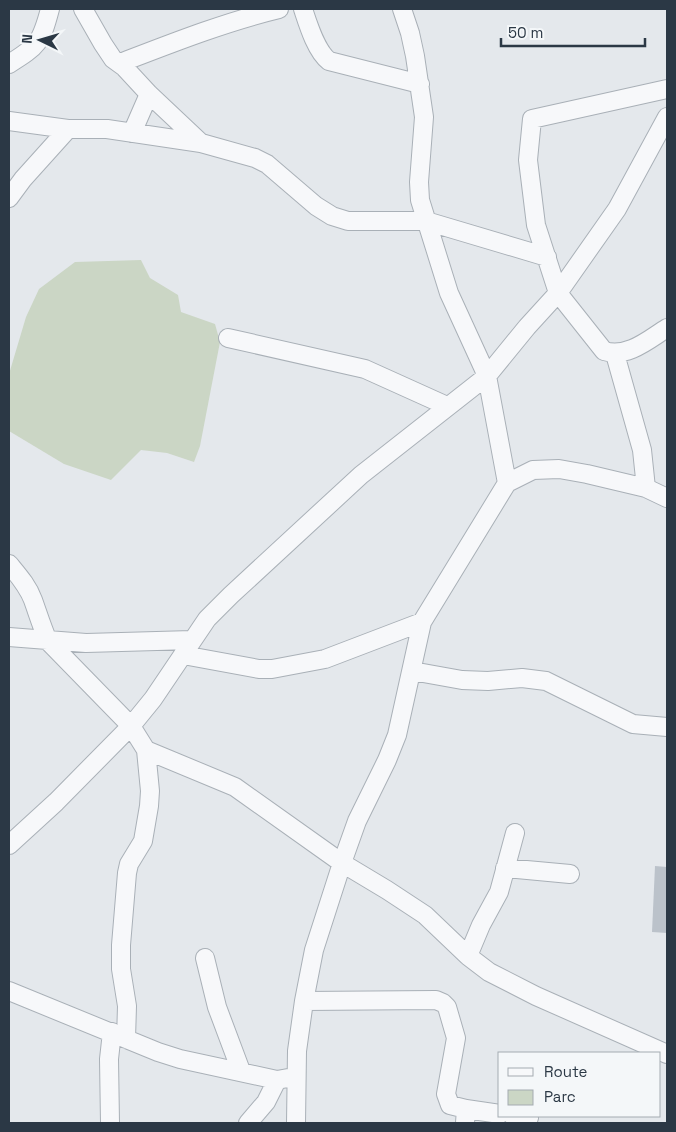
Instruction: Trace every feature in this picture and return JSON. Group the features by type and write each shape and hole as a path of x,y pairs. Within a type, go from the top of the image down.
{"street":[{"path":"9,64 31,50 41,39 50,9"},
{"path":"83,9 102,44 114,59 201,142"},
{"path":"120,63 239,20 279,9"},
{"path":"303,9 308,25 322,54 329,61 420,84"},
{"path":"402,9 410,34 420,84 424,117 419,191 426,221 449,293 487,376 507,483"},
{"path":"667,90 532,119 528,160 536,225 558,293 604,351 615,354 631,350 667,328"},
{"path":"132,133 149,94"},
{"path":"9,845 56,802 131,726 153,699 207,619 271,557 361,475 487,376 558,293 617,209 667,117"},
{"path":"9,121 68,129 107,129 201,142 255,158 267,164 316,206 338,219 348,221 426,221 547,258"},
{"path":"9,198 23,179 68,129"},
{"path":"228,338 364,369 447,406"},
{"path":"615,354 642,450 646,488"},
{"path":"296,1123 297,1051 314,950 357,821 397,735 422,622 507,483 533,470 559,469 646,488 667,498"},
{"path":"9,564 22,579 33,599 48,641 131,726 146,750 150,791 149,806 143,841 127,873 121,945 121,969 127,1006 119,1036 110,1059 110,1123"},
{"path":"9,637 48,641 187,648 259,669 272,669 325,659 422,622"},
{"path":"412,671 462,680 488,681 522,678 546,681 632,724 667,727"},
{"path":"146,750 235,787 342,863 425,916 468,956 489,972 536,996 667,1054"},
{"path":"468,956 499,892 516,832"},
{"path":"505,868 570,874"},
{"path":"205,958 217,1007 241,1071"},
{"path":"9,991 158,1052 180,1059 277,1080 296,1077"},
{"path":"304,1001 436,1000 443,1003 447,1007 456,1038 446,1094 450,1105 466,1116 498,1114"},
{"path":"248,1123 266,1102 277,1080"}],"green space":[{"path":"141,260 150,278 178,295 181,312 215,324 220,342 200,446 194,462 167,453 141,450 111,480 64,464 9,431 9,374 26,317 39,289 75,262"}],"building":[{"path":"655,866 667,867 667,933 652,932"}]}
